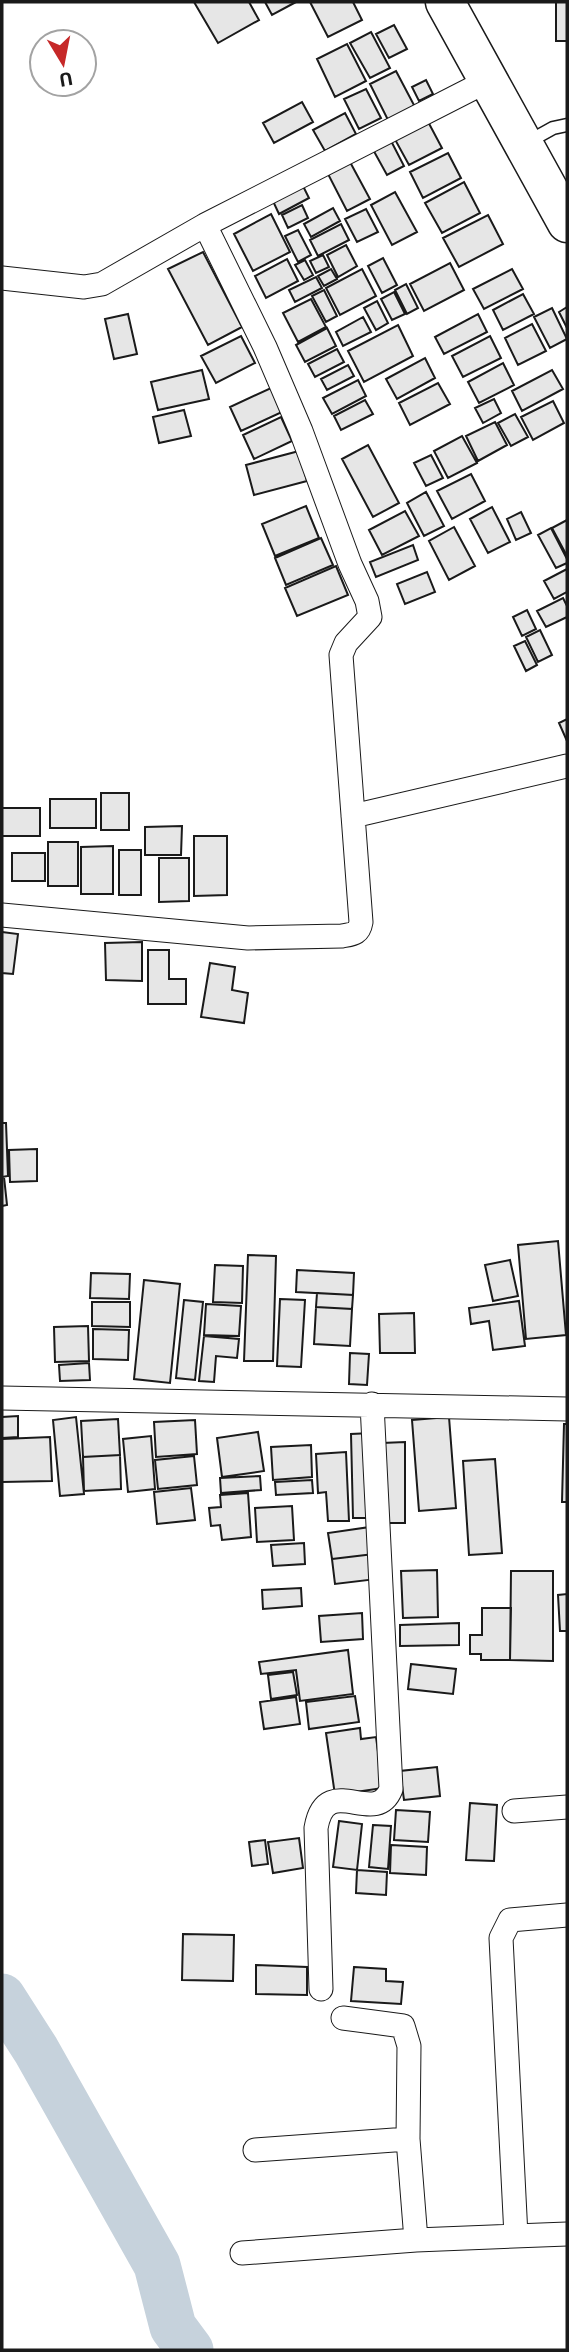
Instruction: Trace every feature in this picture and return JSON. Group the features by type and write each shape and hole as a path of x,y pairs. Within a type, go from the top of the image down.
{"highway":[{"path":"445,2 567,223"}],"street":[{"path":"2,278 92,286 111,280 205,225 489,79"},
{"path":"2,915 248,938 342,936 355,934 360,929 341,655 346,643 370,617 369,607 350,564 296,419 265,347 205,225"},
{"path":"353,816 567,765"},
{"path":"2,1398 567,1409"},
{"path":"321,1989 316,1828 319,1814 326,1804 335,1800 371,1804 382,1802 391,1789 372,1404"},
{"path":"514,1811 567,1807"},
{"path":"516,2236 501,1938 510,1920 567,1915"},
{"path":"343,2018 403,2026 409,2046 408,2139 416,2240"},
{"path":"255,2150 408,2139"},
{"path":"242,2253 416,2240 567,2234"}],"lane":[{"path":"523,144 553,128 567,125"}],"building":[{"path":"194,2 249,2 259,20 218,43"},
{"path":"265,2 296,2 272,15"},
{"path":"310,2 353,2 362,20 328,37"},
{"path":"556,2 567,2 567,41 556,41"},
{"path":"394,25 407,49 389,58 376,34"},
{"path":"371,32 390,68 370,78 350,43"},
{"path":"347,44 366,81 335,97 317,59"},
{"path":"396,71 415,107 388,120 370,84"},
{"path":"426,80 433,94 419,101 412,87"},
{"path":"366,89 381,118 359,129 344,99"},
{"path":"302,102 313,122 274,143 263,123"},
{"path":"345,113 356,134 325,151 313,130"},
{"path":"425,116 442,148 409,165 392,134"},
{"path":"389,137 404,166 387,175 371,146"},
{"path":"448,153 461,178 423,198 410,172"},
{"path":"350,162 370,199 347,211 328,174"},
{"path":"464,182 480,213 442,233 425,203"},
{"path":"302,184 309,198 279,214 272,199"},
{"path":"395,192 417,232 392,245 371,205"},
{"path":"302,205 308,218 288,228 282,215"},
{"path":"333,208 340,221 311,237 304,224"},
{"path":"366,209 378,232 357,242 345,219"},
{"path":"271,214 290,252 253,271 234,234"},
{"path":"488,215 503,244 459,267 443,238"},
{"path":"341,224 349,240 318,256 310,240"},
{"path":"298,230 311,255 298,262 285,236"},
{"path":"346,245 357,266 338,277 327,255"},
{"path":"203,252 242,327 208,345 168,269"},
{"path":"323,255 329,267 316,273 310,261"},
{"path":"383,258 397,285 382,293 368,266"},
{"path":"287,259 298,281 266,298 255,276"},
{"path":"305,260 313,275 304,280 295,265"},
{"path":"450,263 464,290 424,311 410,284"},
{"path":"331,269 337,279 324,286 318,276"},
{"path":"362,269 376,296 340,315 326,288"},
{"path":"512,269 523,289 484,309 473,289"},
{"path":"316,277 322,288 295,302 289,290"},
{"path":"406,284 418,308 407,314 395,290"},
{"path":"324,290 337,316 326,322 312,296"},
{"path":"394,292 405,314 392,320 381,299"},
{"path":"523,294 534,314 503,330 493,310"},
{"path":"311,299 326,327 298,342 283,313"},
{"path":"377,301 388,323 376,330 364,308"},
{"path":"567,307 567,328 559,312"},
{"path":"552,308 567,339 550,348 534,317"},
{"path":"128,314 137,354 114,359 105,319"},
{"path":"478,314 487,332 444,354 435,337"},
{"path":"363,317 371,332 343,346 336,332"},
{"path":"532,324 546,351 518,365 505,338"},
{"path":"398,325 413,356 364,382 348,351"},
{"path":"327,328 336,346 305,362 296,345"},
{"path":"241,336 255,363 216,383 201,356"},
{"path":"490,336 501,358 463,377 452,356"},
{"path":"337,349 344,362 315,377 308,364"},
{"path":"425,358 435,378 397,399 386,379"},
{"path":"503,363 514,385 479,403 468,382"},
{"path":"348,365 354,376 327,390 321,379"},
{"path":"202,370 209,399 158,410 151,382"},
{"path":"552,370 563,389 522,411 512,391"},
{"path":"358,380 366,396 332,414 323,398"},
{"path":"438,383 450,404 410,425 399,403"},
{"path":"271,388 282,412 241,431 230,407"},
{"path":"494,399 501,413 483,423 475,408"},
{"path":"365,400 373,414 341,430 334,416"},
{"path":"553,401 564,423 533,440 521,417"},
{"path":"184,410 191,436 159,443 153,417"},
{"path":"515,414 528,437 511,446 498,423"},
{"path":"281,417 292,441 254,459 243,435"},
{"path":"495,422 507,445 478,461 466,436"},
{"path":"462,436 477,463 448,478 434,451"},
{"path":"368,445 399,503 373,517 342,459"},
{"path":"299,451 307,481 254,495 246,465"},
{"path":"431,455 443,478 426,486 414,463"},
{"path":"471,474 485,501 452,519 437,491"},
{"path":"426,492 444,526 424,536 407,503"},
{"path":"306,506 319,538 275,556 262,524"},
{"path":"492,507 510,542 488,553 470,519"},
{"path":"405,511 419,536 382,555 369,530"},
{"path":"521,512 531,533 516,540 507,519"},
{"path":"567,520 567,556 552,528"},
{"path":"454,527 475,566 449,580 429,541"},
{"path":"551,528 567,559 567,563 556,568 538,535"},
{"path":"321,538 333,565 286,585 275,558"},
{"path":"413,545 418,560 376,577 370,562"},
{"path":"336,566 348,595 297,616 285,588"},
{"path":"567,569 567,592 554,599 544,581"},
{"path":"427,572 435,592 405,604 397,584"},
{"path":"563,598 567,606 567,617 546,627 537,611"},
{"path":"527,610 536,629 522,636 513,617"},
{"path":"540,630 552,655 538,662 526,637"},
{"path":"525,641 537,665 526,671 514,646"},
{"path":"567,719 567,741 559,723"},
{"path":"101,793 129,793 129,830 101,830"},
{"path":"50,799 96,799 96,828 50,828"},
{"path":"2,808 40,808 40,836 2,836"},
{"path":"182,826 181,855 145,855 145,827"},
{"path":"194,836 227,836 227,895 194,896"},
{"path":"48,842 78,842 78,886 48,886"},
{"path":"113,846 113,894 81,894 81,847"},
{"path":"119,850 141,850 141,895 119,895"},
{"path":"12,853 45,853 45,881 12,881"},
{"path":"159,858 189,858 189,901 159,902"},
{"path":"2,932 18,934 13,974 2,973"},
{"path":"142,942 142,981 106,980 105,943"},
{"path":"148,950 169,950 169,979 186,979 186,1004 148,1004"},
{"path":"210,963 235,967 232,990 248,993 244,1023 201,1017"},
{"path":"2,1123 6,1123 8,1176 2,1177"},
{"path":"37,1149 37,1181 10,1182 9,1150"},
{"path":"2,1177 7,1205 2,1206"},
{"path":"558,1241 566,1335 526,1339 518,1245"},
{"path":"248,1255 276,1256 273,1361 244,1361"},
{"path":"510,1260 518,1296 493,1301 485,1265"},
{"path":"215,1265 243,1266 242,1303 213,1302"},
{"path":"297,1270 354,1273 353,1295 296,1292"},
{"path":"91,1273 130,1274 129,1299 90,1298"},
{"path":"144,1280 180,1284 170,1383 134,1379"},
{"path":"317,1293 353,1295 352,1309 316,1307"},
{"path":"280,1299 305,1300 301,1367 277,1366"},
{"path":"184,1300 203,1302 195,1380 176,1378"},
{"path":"519,1301 525,1346 493,1350 489,1321 471,1324 469,1308"},
{"path":"92,1302 130,1302 130,1327 92,1326"},
{"path":"206,1304 241,1306 239,1336 204,1335"},
{"path":"316,1307 352,1309 350,1346 314,1344"},
{"path":"414,1313 415,1353 380,1353 379,1314"},
{"path":"88,1326 89,1361 55,1362 54,1327"},
{"path":"93,1329 129,1330 128,1360 93,1359"},
{"path":"204,1336 239,1339 237,1358 216,1356 214,1382 199,1381"},
{"path":"350,1353 369,1354 367,1385 349,1384"},
{"path":"89,1363 90,1380 60,1381 59,1365"},
{"path":"18,1416 18,1437 2,1438 2,1417"},
{"path":"76,1417 84,1494 60,1496 53,1420"},
{"path":"449,1417 456,1508 419,1511 412,1420"},
{"path":"118,1419 120,1455 83,1457 81,1421"},
{"path":"195,1420 197,1454 156,1457 154,1422"},
{"path":"564,1424 567,1424 567,1502 562,1502"},
{"path":"258,1432 264,1471 222,1477 217,1438"},
{"path":"372,1433 373,1518 353,1518 351,1434"},
{"path":"151,1436 155,1489 128,1492 123,1439"},
{"path":"50,1437 52,1481 2,1482 2,1439"},
{"path":"405,1442 405,1523 383,1523 382,1443"},
{"path":"311,1445 312,1477 273,1480 271,1447"},
{"path":"346,1452 349,1521 328,1521 326,1492 318,1493 316,1454"},
{"path":"120,1455 121,1489 84,1491 83,1457"},
{"path":"194,1456 197,1485 158,1489 155,1460"},
{"path":"495,1459 502,1553 469,1555 463,1461"},
{"path":"260,1476 261,1490 221,1493 220,1478"},
{"path":"312,1480 313,1493 276,1495 275,1482"},
{"path":"191,1488 195,1520 157,1524 154,1492"},
{"path":"248,1493 251,1537 222,1540 220,1525 211,1526 209,1508 221,1507 220,1495"},
{"path":"292,1506 294,1540 257,1542 255,1508"},
{"path":"370,1527 374,1554 332,1559 328,1533"},
{"path":"304,1543 305,1564 273,1566 271,1545"},
{"path":"374,1554 377,1579 335,1584 332,1559"},
{"path":"437,1570 438,1617 403,1618 401,1571"},
{"path":"511,1571 553,1571 553,1661 510,1660"},
{"path":"301,1588 302,1606 263,1609 262,1590"},
{"path":"567,1594 567,1631 560,1631 558,1595"},
{"path":"482,1608 511,1608 510,1660 481,1660 481,1654 470,1654 470,1635 482,1635"},
{"path":"362,1613 363,1639 321,1642 319,1616"},
{"path":"459,1623 459,1645 400,1646 400,1625"},
{"path":"348,1650 353,1694 300,1701 296,1670 261,1674 259,1662"},
{"path":"411,1664 456,1669 453,1694 408,1689"},
{"path":"293,1672 297,1695 271,1699 268,1675"},
{"path":"355,1696 359,1722 309,1729 306,1702"},
{"path":"296,1697 300,1724 264,1729 260,1702"},
{"path":"360,1728 361,1739 376,1737 383,1788 335,1795 326,1733"},
{"path":"437,1767 440,1796 404,1800 400,1771"},
{"path":"470,1803 497,1805 494,1861 466,1860"},
{"path":"396,1810 430,1812 428,1842 394,1840"},
{"path":"339,1821 362,1824 357,1870 333,1867"},
{"path":"373,1825 391,1826 388,1869 369,1867"},
{"path":"299,1838 303,1868 273,1873 268,1842"},
{"path":"265,1840 268,1864 252,1866 249,1842"},
{"path":"391,1845 427,1847 426,1875 390,1873"},
{"path":"357,1870 387,1872 386,1895 356,1893"},
{"path":"183,1934 234,1935 233,1981 182,1980"},
{"path":"256,1965 307,1967 307,1995 256,1994"},
{"path":"354,1967 386,1969 386,1981 403,1982 401,2004 351,2001"}],"waterway":[{"path":"2,1997 36,2050 157,2265 173,2327 190,2350"}]}
